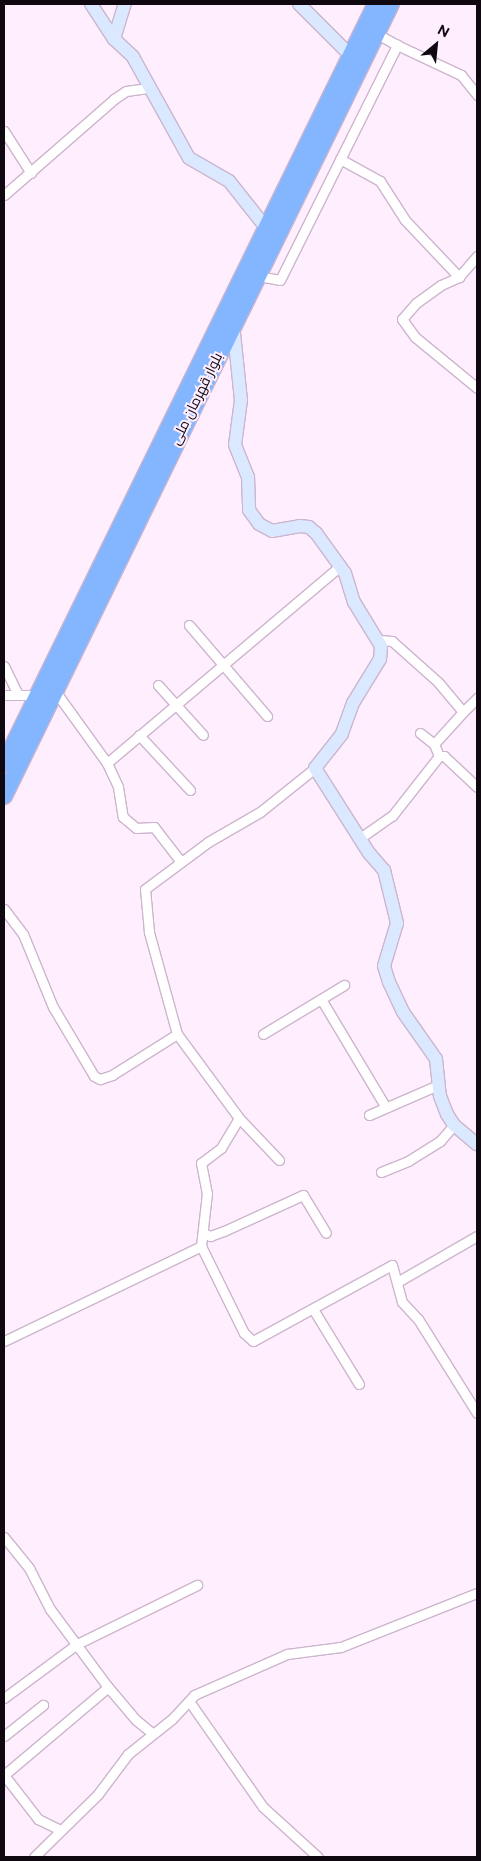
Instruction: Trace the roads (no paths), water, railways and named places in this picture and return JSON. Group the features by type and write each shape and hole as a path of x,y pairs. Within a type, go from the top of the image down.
{"highway":[{"name":"بلوار قهرمان ملی","path":"4,796 230,317 267,228 376,4"},
{"name":"بلوار قهرمان ملی","path":"4,764 230,317 258,276 391,4"}],"street":[{"path":"91,4 114,39 133,57 148,88 189,158 229,181 267,228"},
{"path":"114,39 125,4"},
{"path":"299,4 351,56"},
{"path":"377,34 461,75 477,96"},
{"path":"258,276 280,280 397,45"},
{"path":"4,195 114,99 126,91 148,88"},
{"path":"4,131 31,173"},
{"path":"340,159 380,181 405,220 459,277"},
{"path":"477,256 459,277 441,285 416,303 402,319 415,337 477,388"},
{"path":"230,317 241,400 235,445 248,478 249,510 259,524 272,531 309,527 346,573 354,602 379,640 380,659 353,703 342,734 315,768 260,812 208,842 145,889 149,932 177,1034 239,1118 279,1160"},
{"path":"108,763 174,704 340,566"},
{"path":"189,625 267,716"},
{"path":"379,640 392,641 438,682 463,712"},
{"path":"4,666 18,695"},
{"path":"158,685 203,735"},
{"path":"55,691 108,763 118,787 123,817 136,828 154,826 181,862"},
{"path":"4,695 38,695"},
{"path":"434,744 463,712 476,701"},
{"path":"420,733 434,744 439,756"},
{"path":"139,735 190,790"},
{"path":"360,838 392,816 439,756"},
{"path":"439,756 444,756 477,787"},
{"path":"315,768 360,838 384,870 397,923 384,966 403,1012 436,1058 440,1096 454,1125 477,1144"},
{"path":"4,909 23,934 53,1008 94,1076 100,1079 112,1074 177,1034"},
{"path":"263,1034 344,985"},
{"path":"321,999 385,1106"},
{"path":"368,1115 385,1106 438,1085"},
{"path":"239,1118 221,1148 201,1163 207,1193 201,1246 250,1339 253,1341 392,1265 399,1281 402,1302 418,1319 477,1413"},
{"path":"381,1172 408,1161 440,1141 454,1125"},
{"path":"203,1233 210,1236 224,1231 303,1195 326,1233"},
{"path":"399,1281 477,1236"},
{"path":"4,1340 201,1246"},
{"path":"312,1309 359,1384"},
{"path":"4,1537 29,1568 50,1609 108,1686 136,1720 152,1733"},
{"path":"4,1698 77,1644 197,1585"},
{"path":"34,1857 98,1794 128,1754 172,1719 188,1701 203,1690 287,1654 341,1648 477,1593"},
{"path":"61,1830 38,1819 4,1775 108,1686"},
{"path":"188,1701 263,1807 318,1857"},
{"path":"4,1736 43,1705"}]}
